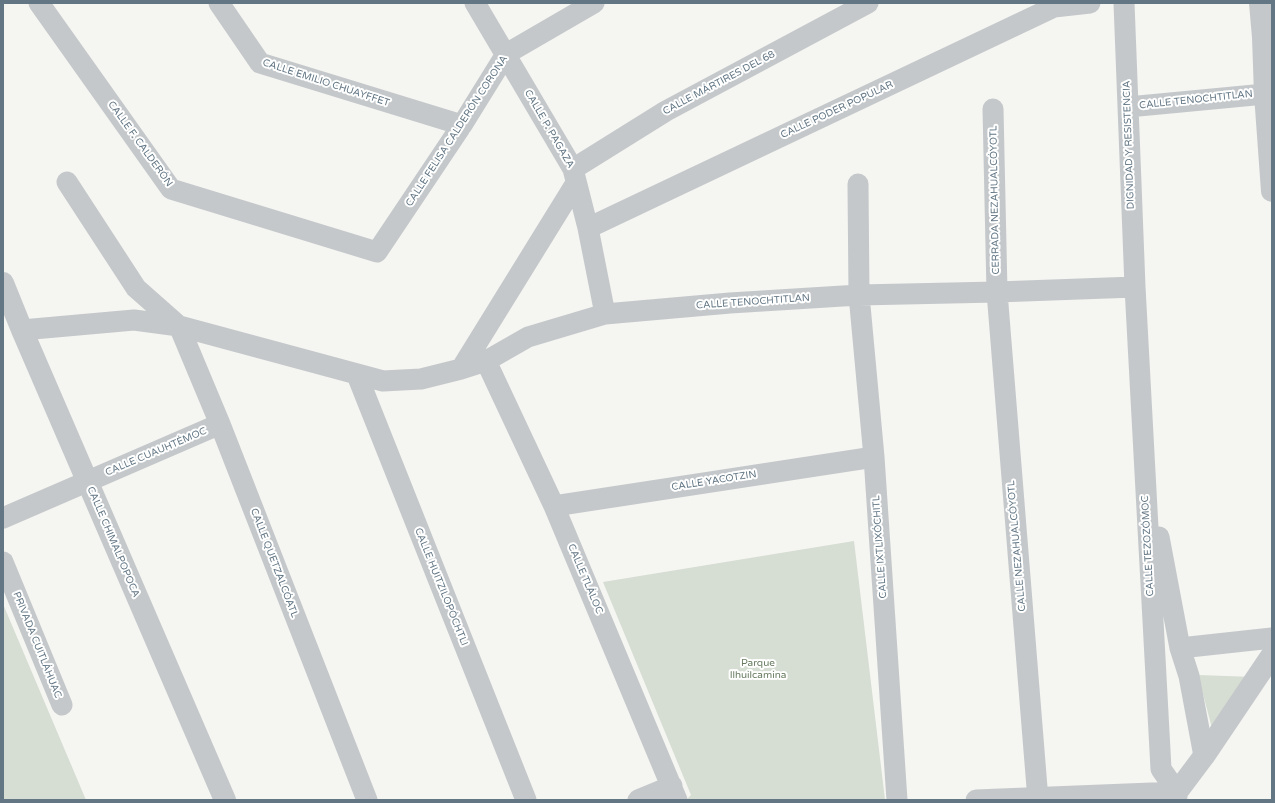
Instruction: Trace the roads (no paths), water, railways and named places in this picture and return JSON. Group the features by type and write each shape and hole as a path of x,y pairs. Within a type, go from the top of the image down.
{"street":[{"name":"CALLE F. CALDERÓN","path":"39,3 171,189 377,252"},
{"name":"CALLE EMILIO CHUAYFFET","path":"219,3 260,63 462,125"},
{"name":"CALLE P. PAGAZA","path":"475,3 506,54 574,176 588,228 605,314"},
{"name":"CALLE FELISA CALDERÓN CORONA","path":"377,252 462,125 506,54 594,3"},
{"name":"CALLE MÁRTIRES DEL 68","path":"574,176 666,111 868,3"},
{"name":"CALLE PODER POPULAR","path":"588,228 1054,7 1090,3"},
{"name":"DIGNIDAD Y RESISTENCIA","path":"1124,3 1135,287"},
{"path":"1260,3 1267,35 1265,94 1272,191"},
{"name":"CALLE TENOCHTITLAN","path":"1128,107 1265,94"},
{"name":"CERRADA NEZAHUALCÓYOTL","path":"993,109 997,292"},
{"path":"461,369 574,176"},
{"path":"67,182 136,288 179,326"},
{"name":"CALLE IXTLIXÓCHITL","path":"858,184 859,295 874,457 897,800"},
{"name":"CALLE CHIMALPOPOCA","path":"3,285 225,800"},
{"name":"CALLE TENOCHTITLAN","path":"357,375 383,381 420,379 461,369 486,361 528,337 605,314 730,303 859,295 1135,287"},
{"name":"CALLE TEZOZÓMOC","path":"1135,287 1161,769 1176,796"},
{"name":"CALLE NEZAHUALCÓYOTL","path":"997,292 1038,798"},
{"path":"22,330 134,320 179,326 357,375"},
{"name":"CALLE QUETZALCÓATL","path":"179,326 220,424 367,800"},
{"name":"CALLE TLÁLOC","path":"486,361 554,506 674,793"},
{"name":"CALLE HUITZILOPÓCHTLI","path":"357,375 526,800"},
{"name":"CALLE CUAUHTÉMOC","path":"3,518 220,424"},
{"name":"CALLE YACOTZIN","path":"554,506 874,457"},
{"path":"1145,484 1155,512 1180,648 1190,676 1204,756"},
{"name":"PRIVADA CUITLÁHUAC","path":"3,562 62,705"},
{"path":"1180,648 1272,638"},
{"path":"976,800 1176,796 1272,655"},
{"path":"638,800 674,793"}],"park label":[{"name":"Parque Ilhuilcamina","path":"758,668"}]}
